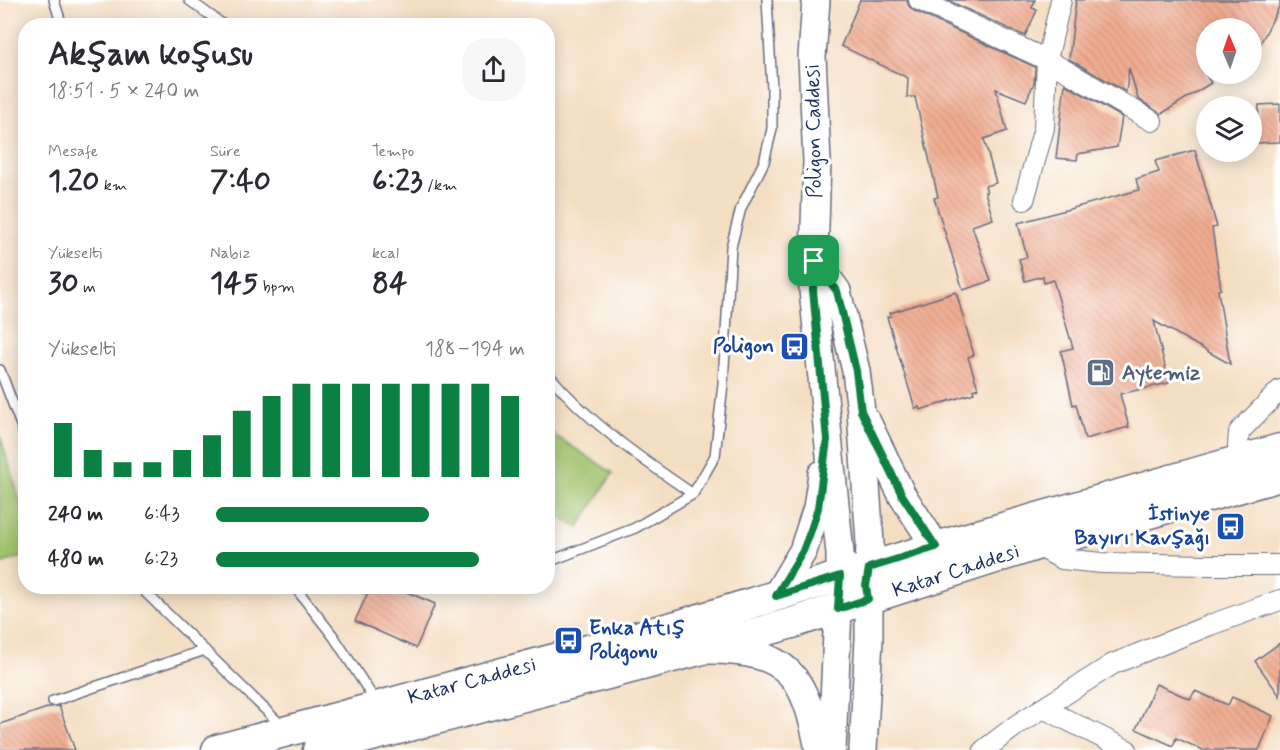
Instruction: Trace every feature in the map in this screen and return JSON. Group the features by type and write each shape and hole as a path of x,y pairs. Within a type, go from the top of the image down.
{"main road":[{"name":"Katar Caddesi","path":"318,750 342,746 699,650 838,609 1036,545 1245,472 1280,449"},
{"name":"Katar Caddesi","path":"217,750 677,626 936,547 1245,472 1280,476"},
{"path":"868,599 866,586 869,568"},
{"path":"838,609 840,576"}],"street":[{"name":"Poligon Caddesi","path":"816,0 812,57 817,160 813,290 840,553 840,576"},
{"path":"919,0 1047,60 1152,121"},
{"path":"1024,200 1044,128 1047,60 1061,0"},
{"path":"814,261 837,291 856,371 870,543 869,568"},
{"path":"1245,472 1238,446 1239,432 1280,390"},
{"path":"861,411 902,495 936,547"},
{"path":"776,596 803,551 811,530 818,508 827,440"},
{"path":"1036,545 1062,559 1102,563 1280,565"},
{"path":"863,750 869,639 868,599"},
{"path":"984,750 1018,723 1113,664 1280,600"},
{"path":"832,750 838,609"},
{"path":"699,650 750,653 777,662 789,672 810,706 819,750"},
{"path":"1043,708 1127,750"}],"lane":[{"path":"54,0 60,18"},
{"path":"189,0 214,18"},
{"path":"555,559 635,528 693,494 715,456 723,384 730,246 741,208 764,162 772,129 767,0"},
{"path":"0,370 18,417"},
{"path":"555,382 577,406 623,446 693,494"},
{"path":"147,594 287,731"},
{"path":"300,594 334,637 379,706"},
{"path":"53,701 205,650"}],"green space":[{"path":"0,435 18,494 18,558 0,564"},
{"path":"555,436 613,473 578,528 555,513"}],"building":[{"path":"860,0 907,0 914,11 1035,67 1034,83 1026,101 996,89 1007,131 984,139 996,183 985,186 993,219 972,226 991,281 963,290 934,198 938,197 915,97 907,97 908,78 841,46"},
{"path":"947,0 1035,0 1032,8 1037,10 1025,36"},
{"path":"1076,0 1280,0 1280,5 1262,40 1262,18 1196,18 1196,84 1209,84 1161,114 1138,99 1129,68 1126,92 1069,59"},
{"path":"1065,84 1122,117 1117,147 1078,154 1077,160 1056,158"},
{"path":"1280,104 1280,142 1262,143 1262,105"},
{"path":"1195,150 1196,162 1198,162 1217,227 1212,228 1221,289 1218,290 1230,364 1154,321 1169,383 1120,394 1129,427 1085,439 1076,404 1073,405 1061,351 1073,348 1053,280 1044,283 1043,276 1025,281 1019,259 1027,257 1018,223 1139,190 1136,179 1159,172 1155,161"},
{"path":"956,292 974,355 968,357 978,388 973,390 974,393 920,410 919,407 915,408 887,317 891,316 890,313"},
{"path":"367,594 412,594 435,604 416,648 355,621"},
{"path":"1280,643 1280,696 1255,661"},
{"path":"1156,684 1190,699 1195,691 1228,705 1232,697 1273,716 1259,750 1203,750 1176,738 1173,746 1136,729"},
{"path":"59,706 75,750 0,750 0,724"}],"place":[{"name":"Poligon","path":"795,346"},
{"name":"Aytemiz","path":"1101,373"},
{"name":"İstinye Bayırı Kavşağı","path":"1231,526"},
{"name":"Enka Atış Poligonu","path":"568,640"}],"route":[{"path":"814,261 837,291 856,371 861,411 902,495 936,547 869,568 866,586 868,599 838,609 840,576 776,596 803,551 811,530 818,508 827,440 813,290 814,261"}]}
